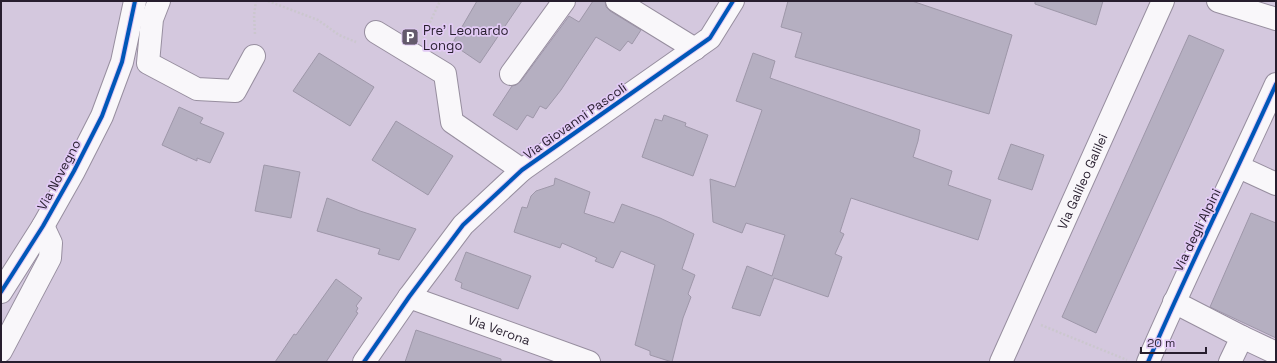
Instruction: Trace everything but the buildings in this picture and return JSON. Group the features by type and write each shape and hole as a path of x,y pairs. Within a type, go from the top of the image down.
{"street":[{"name":"Via Novegno","path":"1,292 43,226 102,116 122,62 135,1"},
{"path":"159,1 152,19 148,63 197,89 234,91 254,56"},
{"path":"511,74 564,1"},
{"path":"617,1 695,49"},
{"name":"Via Giovanni Pascoli","path":"364,362 409,297 463,225 522,170 710,38 733,1"},
{"name":"Via Galileo Galilei","path":"1001,362 1163,1"},
{"path":"1218,1 1276,19"},
{"path":"376,32 445,74 452,122 522,170"},
{"name":"Via degli Alpini","path":"1148,362 1174,302 1239,167 1276,84"},
{"path":"1239,167 1276,184"},
{"path":"1,351 50,258 51,243 43,226"},
{"name":"Via Verona","path":"409,297 589,362"},
{"path":"1174,302 1276,353"},
{"path":"1230,362 1242,337"}],"path":[{"path":"254,56 254,15 256,1"},
{"path":"268,1 318,20 339,35 362,44 376,32"},
{"path":"413,55 440,1"},
{"path":"1036,323 1131,362"}],"cycle path":[{"path":"1,292 43,226 74,171 102,116 122,62 135,1"},
{"path":"364,362 409,297 463,225 522,170 710,38 733,1"},
{"path":"1148,362 1276,84"}],"place":[{"name":"Pre' Leonardo Longo","path":"410,37"}]}
